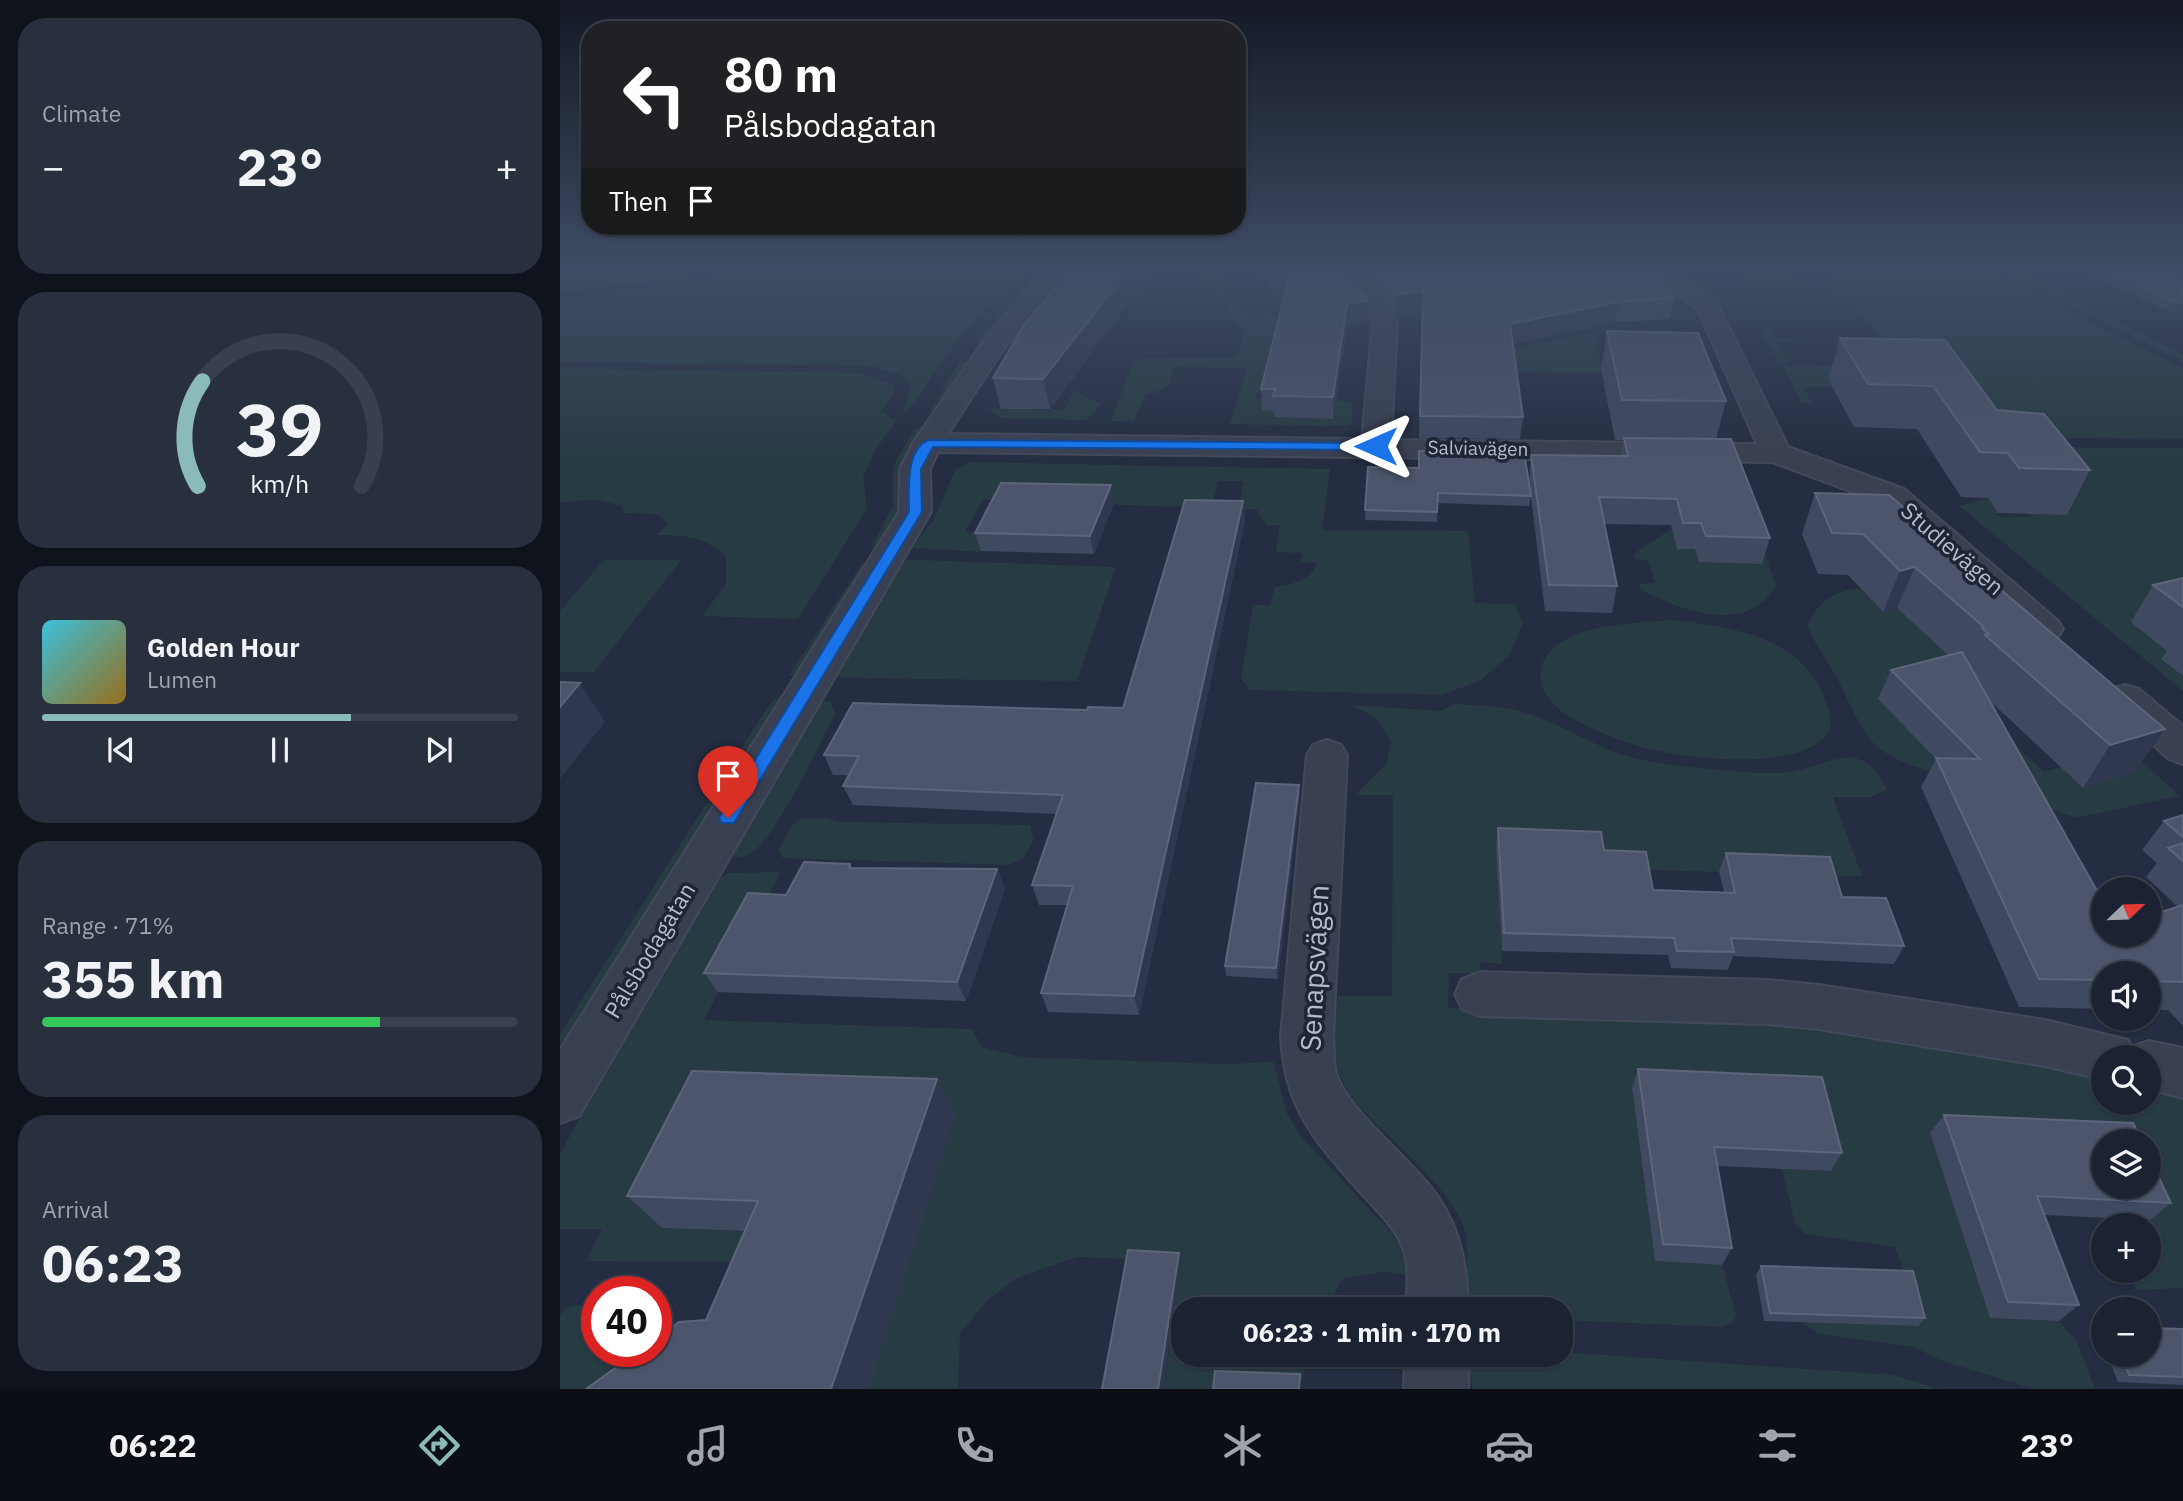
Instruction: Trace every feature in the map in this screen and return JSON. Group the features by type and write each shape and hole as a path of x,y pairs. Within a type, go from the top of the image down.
{"street":[{"name":"Pålsbodagatan","path":"560,1098 915,512 915,469 928,443 1003,334"},
{"path":"1376,446 1384,334"},
{"path":"1721,334 1776,453"},
{"name":"Salviavägen","path":"928,443 1376,446 1776,453"},
{"name":"Studievägen","path":"1776,453 1893,496 2068,649"},
{"path":"2099,676 2183,749"},
{"name":"Senapsvägen","path":"1327,755 1307,1036 1310,1073 1323,1104 1416,1213 1431,1242 1437,1270 1437,1297"},
{"path":"1480,994 1767,1002 1819,1007 2045,1043 2091,1053"},
{"path":"2161,1068 2183,1073"},
{"path":"1436,1389 1437,1367"}],"shaded area":[{"path":"560,334 963,334 907,412 903,413 911,383 899,374 872,366 560,362"},
{"path":"983,334 989,334 981,342 975,342"},
{"path":"1244,334 1288,334 1283,393 1257,393 1256,399 1279,399 1333,419 1336,400 1353,403 1352,422 1349,425 1332,426 1230,424 1247,368 1173,367 1171,383 1155,393 1146,394 1134,421 1111,421 1133,362 1140,359 1236,357"},
{"path":"1593,334 1603,370 1518,371 1483,355"},
{"path":"1764,334 1772,334 1775,339 1868,343 1776,341 1787,363 1778,363"},
{"path":"1878,334 2113,334 2183,368 2183,439 1970,437"},
{"path":"2127,334 2142,334 2183,354 2183,361"},
{"path":"961,360 968,362 934,413 928,414"},
{"path":"1783,366 1862,367 1829,379 1832,387 1804,387 1811,403 1802,403"},
{"path":"560,368 857,373 892,384 895,390 882,411 896,421 876,449 863,477 867,509 798,619 702,616 726,584 726,557 718,550 694,538 657,535 668,523 656,514 624,513 621,506 594,499 560,503"},
{"path":"1074,391 1101,404 1086,420 1002,418 990,411 992,408 1064,410"},
{"path":"925,428 905,504 879,548 871,548 893,506 893,466 914,430"},
{"path":"1951,447 2183,448 2183,611 2173,656 2162,660 2183,676 2183,691 1959,506 1988,498 2001,517 2032,517"},
{"path":"969,462 1330,469 1322,530 1468,531 1475,603 1515,604 1523,623 1509,656 1481,680 1442,695 1250,690 1241,679 1253,605 1270,605 1275,587 1305,578 1317,563 1301,562 1302,553 1276,552 1279,525 1266,525 1256,509 1238,509 1244,481 1218,481 1211,508 983,500 965,532 990,533 980,552 912,548 934,519 955,470"},
{"path":"1672,528 1677,549 1757,532 1776,586 1763,601 1748,611 1731,615 1694,611 1641,590 1639,584 1655,583 1648,560 1634,559 1635,553"},
{"path":"1889,533 2180,796 2080,817 2065,815 2044,802 2030,781 2012,742 2044,772 2061,767 2083,788 2008,658 1941,735 1947,777 1902,762 1876,746 1858,720 1808,625 1828,599 1843,591 1860,588 1883,612 1897,608 1915,624"},
{"path":"894,559 1116,567 1077,681 842,678 829,671"},
{"path":"604,560 681,560 594,672 560,672 560,611"},
{"path":"873,561 800,677 789,675 862,563"},
{"path":"1669,620 1738,631 1781,648 1799,661 1814,678 1829,712 1831,721 1827,734 1814,746 1794,754 1770,758 1716,759 1667,753 1620,740 1575,720 1558,708 1547,695 1541,682 1541,669 1546,657 1570,637 1609,626"},
{"path":"789,695 560,1067 560,1034 760,719 774,699"},
{"path":"831,702 835,714 786,807 775,826 754,851 743,857 732,855 725,850 813,704"},
{"path":"1453,704 1511,709 1551,722 1614,752 1676,766 1779,773 1832,760 1855,758 1877,773 1887,790 1870,797 1833,797 1862,876 1822,876 1763,855 1752,855 1757,873 1641,870 1500,918 1502,964 1480,962 1479,973 1449,973 1448,1008 1786,1016 2091,1069 2091,1115 2161,1115 2161,1081 2183,1085 2183,1288 2137,1290 2134,1283 2161,1283 2161,1213 2150,1213 2150,1199 2161,1199 2161,1129 2091,1129 2091,1139 1931,1134 1990,1318 2059,1321 2076,1340 2095,1389 2035,1389 1942,1361 1914,1347 1819,1334 1801,1321 1906,1279 1895,1247 1806,1234 1795,1224 1782,1169 1831,1171 1632,1088 1655,1261 1722,1265 1736,1315 1732,1323 1721,1327 1573,1321 1573,1297 1466,1297 1467,1243 1460,1219 1436,1184 1356,1103 1341,1077 1335,1052 1338,996 1392,996 1393,795 1355,795 1386,764 1391,741 1377,719 1352,705 1441,711"},
{"path":"801,818 824,818 841,822 1030,825 1034,840 1024,857 1010,865 783,858 778,851 791,826"},
{"path":"781,872 704,1020 972,1029 982,1047 1022,1057 1222,1064 1274,1062 1286,1112 1300,1135 1388,1229 1410,1259 1409,1275 1383,1272 1342,1279 1333,1297 1176,1297 1181,1261 1077,1257 1017,1278 988,1300 960,1333 958,1389 867,1389 956,1115 662,1228 753,1232 743,1262 586,1261 602,1229 560,1229 560,1153 608,1070 603,1057 704,887 729,873"},
{"path":"581,1306 581,1367 639,1367 646,1389 560,1389 560,1315 567,1308"},
{"path":"1171,1332 1171,1367 1306,1367 1301,1382 1218,1378 1216,1389 1163,1389"},
{"path":"1573,1353 1894,1375 1938,1389 1472,1389 1473,1367 1573,1367"}],"building":[{"path":"1019,334 1078,334 1043,379 993,378"},
{"path":"1275,334 1343,334 1333,397 1273,396 1275,389 1261,389"},
{"path":"1422,334 1511,334 1523,417 1420,416"},
{"path":"1608,334 1698,334 1726,401 1622,400"},
{"path":"1840,338 1945,340 1997,410 2044,414 2090,470 2019,468 2008,453 1980,452 1933,386 1868,384"},
{"path":"1624,438 1731,439 1770,538 1706,536 1701,523 1683,523 1677,499 1599,497 1617,586 1549,585 1531,455 1628,456"},
{"path":"1419,451 1524,452 1531,496 1438,493 1437,512 1365,510 1368,467 1419,468"},
{"path":"1001,483 1111,485 1090,536 975,533"},
{"path":"1815,493 1889,495 2165,729 2110,745 1985,635 1989,634 1982,628 1984,627 1915,567 1900,571 1863,534 1832,533"},
{"path":"1185,500 1243,501 1134,996 1041,993 1073,886 1032,885 1063,795 843,786 859,756 824,755 853,703 1087,710 1088,707 1123,708"},
{"path":"2183,578 2183,607 2153,585"},
{"path":"1962,652 2091,880 2091,947 2161,947 2161,912 2183,905 2183,982 2161,981 2161,961 2091,961 2091,980 2039,979 1936,758 1980,759 1891,670"},
{"path":"560,682 580,683 560,707"},
{"path":"1256,783 1299,785 1276,968 1225,966"},
{"path":"2183,815 2183,837 2164,821"},
{"path":"1498,828 1601,832 1604,850 1646,852 1653,890 1735,893 1726,853 1830,857 1842,897 1886,898 1904,946 1731,938 1734,952 1677,951 1674,938 1504,933"},
{"path":"2183,843 2183,861 2168,848"},
{"path":"804,862 850,864 849,868 997,869 957,982 704,973 748,893 786,895"},
{"path":"1638,1069 1822,1077 1842,1153 1714,1147 1732,1248 1663,1244"},
{"path":"692,1071 937,1079 831,1389 586,1389 617,1367 672,1367 672,1327 679,1322 706,1320 758,1201 627,1196"},
{"path":"1944,1115 2133,1123 2136,1129 2091,1129 2091,1199 2037,1196 2079,1305 2008,1302"},
{"path":"2161,1182 2171,1203 2094,1199 2161,1199"},
{"path":"1128,1250 1179,1253 1158,1389 1102,1389"},
{"path":"1761,1266 1913,1271 1925,1318 1770,1313"},
{"path":"2161,1328 2183,1329 2183,1377 2129,1375 2126,1367 2161,1367"},
{"path":"1215,1371 1300,1374 1299,1389 1213,1389"}],"route":[{"path":"728,818 915,512 915,469 928,443 1376,446"}]}
